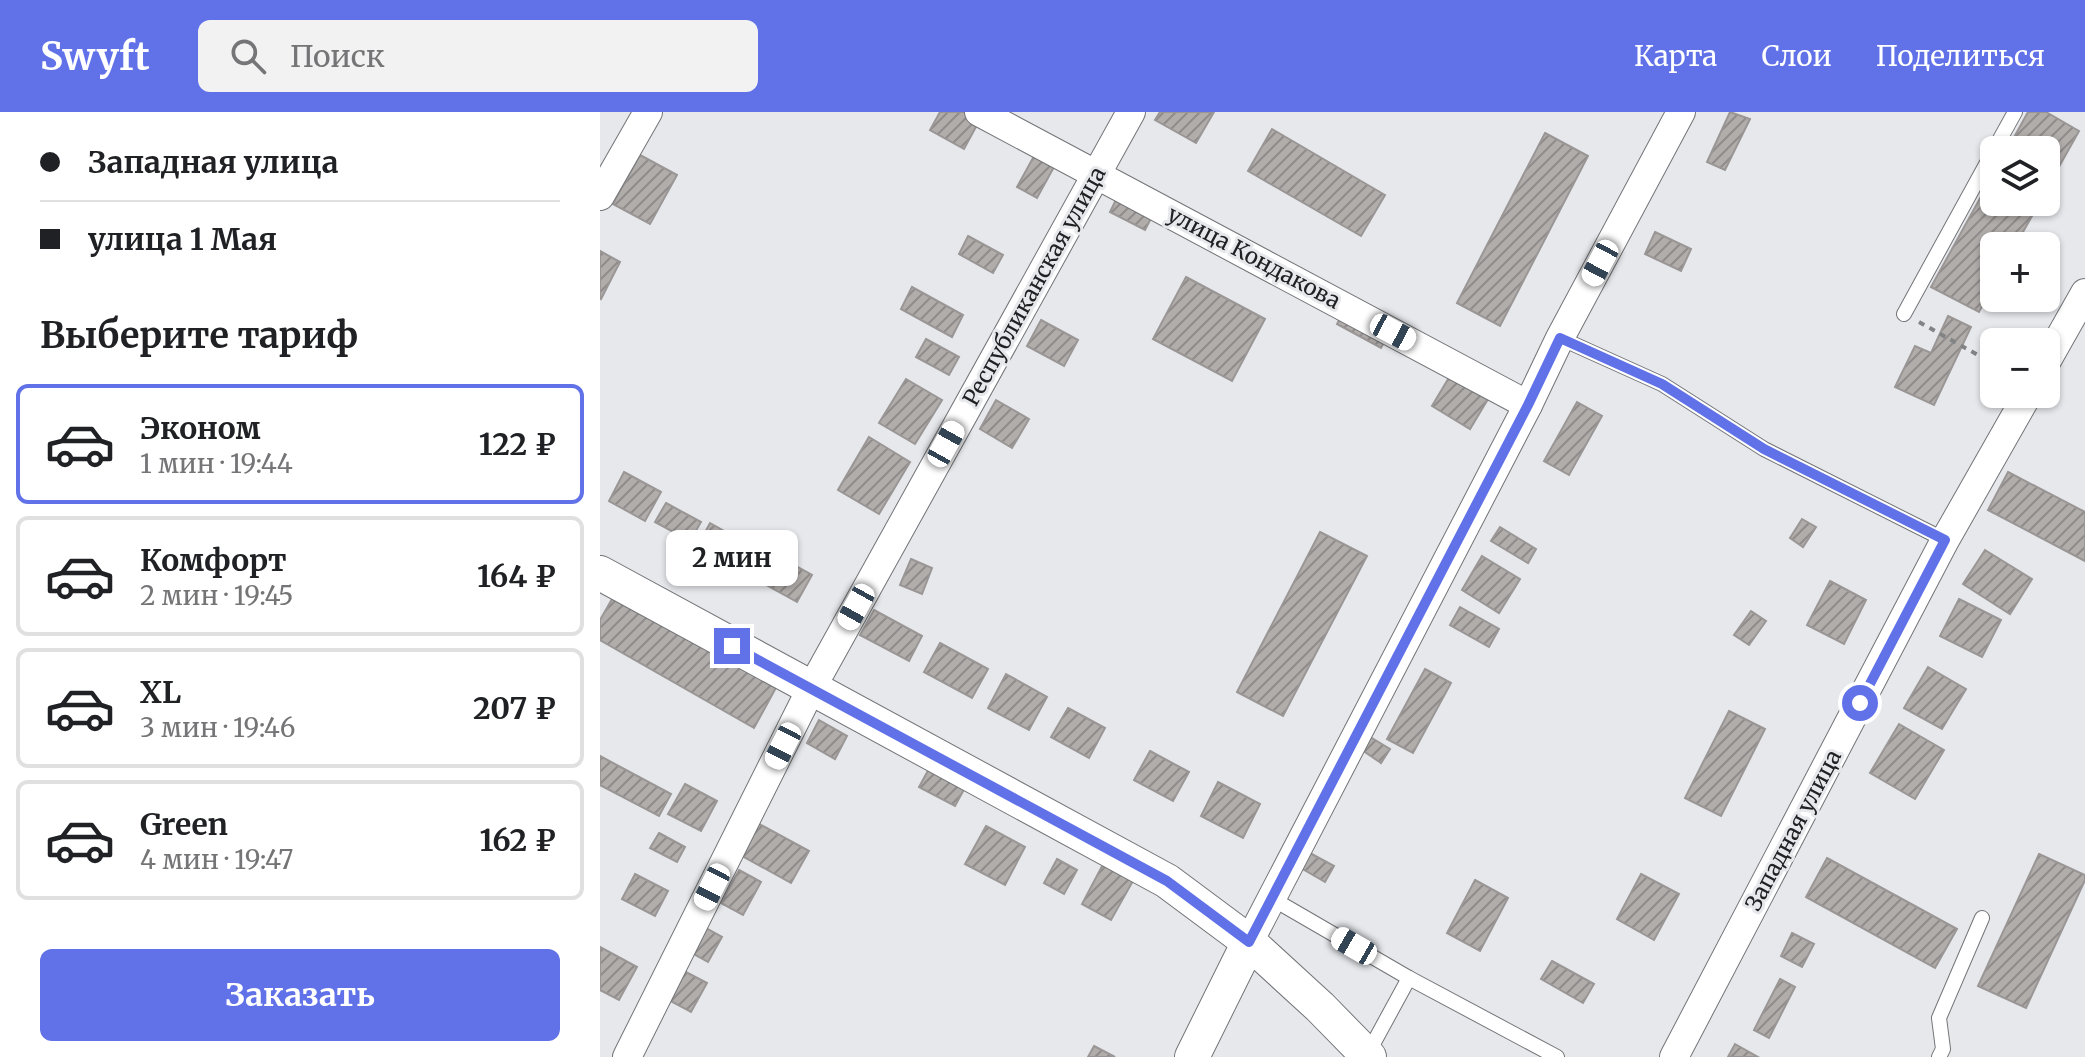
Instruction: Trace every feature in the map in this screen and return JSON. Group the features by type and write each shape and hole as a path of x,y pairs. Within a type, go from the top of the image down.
{"street":[{"path":"600,196 648,112"},
{"name":"улица Кондакова","path":"979,112 1528,405"},
{"name":"Республиканская улица","path":"627,1057 811,689 1131,112"},
{"path":"1192,1057 1560,338 1681,112"},
{"path":"2060,337 2085,293"},
{"name":"Западная улица","path":"1674,1057 1945,540 2020,408"},
{"path":"600,573 1167,881 1249,942 1368,1056"}],"lane":[{"path":"2002,136 2015,112"},
{"path":"1904,314 1980,176"},
{"path":"1560,338 1662,384 1764,449 1945,540"},
{"path":"1271,898 1409,978 1557,1057"},
{"path":"1939,1057 1943,1049 1939,1018 1982,918"},
{"path":"1368,1056 1409,978"}],"path":[{"path":"1904,314 1980,356"}],"building":[{"path":"940,112 984,112 964,149 930,130"},
{"path":"1160,112 1214,112 1196,143 1155,120"},
{"path":"1730,112 1750,119 1725,170 1707,162"},
{"path":"2028,112 2046,112 2079,131 2060,165 2060,136 2015,136"},
{"path":"1272,129 1385,195 1361,236 1248,171"},
{"path":"1545,133 1588,156 1500,326 1457,303"},
{"path":"1045,136 1065,147 1037,198 1017,187"},
{"path":"640,155 677,175 650,224 613,204"},
{"path":"1124,183 1160,201 1145,230 1110,212"},
{"path":"1980,198 1980,216 2032,216 2023,232 1980,232 1979,312 1931,287"},
{"path":"1655,232 1691,249 1681,271 1645,254"},
{"path":"968,236 1003,255 993,273 959,254"},
{"path":"600,251 620,262 601,299 600,298"},
{"path":"1186,277 1265,319 1232,381 1153,339"},
{"path":"912,287 963,315 952,337 901,309"},
{"path":"1349,301 1393,326 1381,348 1337,324"},
{"path":"1948,316 1971,327 1934,405 1895,387 1915,346 1931,353"},
{"path":"1041,320 1078,340 1064,366 1027,346"},
{"path":"926,339 959,357 949,375 916,357"},
{"path":"1450,376 1488,399 1470,429 1432,406"},
{"path":"906,379 942,400 915,444 879,423"},
{"path":"996,400 1029,419 1012,448 980,429"},
{"path":"1577,402 1602,416 1569,475 1544,461"},
{"path":"869,437 910,462 879,514 838,490"},
{"path":"624,472 661,492 645,521 609,501"},
{"path":"2008,472 2085,512 2085,561 1988,510"},
{"path":"666,503 701,522 690,541 655,522"},
{"path":"1802,519 1816,527 1803,547 1790,538"},
{"path":"710,523 740,540 728,562 698,545"},
{"path":"1500,527 1536,549 1528,563 1491,541"},
{"path":"1320,532 1367,556 1283,716 1237,692"},
{"path":"767,550 812,575 797,602 752,577"},
{"path":"1985,550 2032,579 2010,614 1963,584"},
{"path":"1482,556 1520,579 1499,613 1462,590"},
{"path":"911,559 932,568 922,594 900,585"},
{"path":"1830,581 1866,600 1844,644 1807,625"},
{"path":"616,592 778,684 754,728 600,640 600,620"},
{"path":"1959,599 2001,620 1982,657 1940,636"},
{"path":"1460,607 1499,629 1489,647 1450,625"},
{"path":"874,610 922,636 909,661 860,635"},
{"path":"1751,611 1766,621 1749,645 1734,635"},
{"path":"940,643 988,669 972,698 924,672"},
{"path":"1928,667 1966,689 1942,729 1904,708"},
{"path":"1425,669 1451,683 1413,753 1387,739"},
{"path":"1006,674 1047,697 1029,730 988,708"},
{"path":"1068,708 1105,728 1089,758 1051,737"},
{"path":"1729,711 1765,729 1721,816 1685,798"},
{"path":"819,720 847,736 835,759 807,743"},
{"path":"1899,724 1944,750 1915,799 1870,773"},
{"path":"1367,735 1390,749 1381,763 1359,748"},
{"path":"1150,751 1189,772 1173,801 1134,780"},
{"path":"600,756 671,794 659,816 600,785"},
{"path":"931,765 967,784 955,806 919,787"},
{"path":"1218,782 1260,804 1243,838 1201,816"},
{"path":"685,784 717,801 701,831 668,814"},
{"path":"752,820 809,851 791,883 735,852"},
{"path":"986,826 1025,847 1005,885 965,864"},
{"path":"659,833 685,847 677,862 650,848"},
{"path":"1308,852 1334,866 1325,882 1299,867"},
{"path":"2039,854 2085,875 2085,880 2026,1008 1978,986"},
{"path":"1108,855 1138,872 1111,920 1082,904"},
{"path":"1827,858 1957,929 1935,968 1806,897"},
{"path":"1057,859 1077,870 1064,894 1044,883"},
{"path":"739,870 761,882 743,915 721,903"},
{"path":"635,874 668,891 655,916 622,899"},
{"path":"1641,874 1679,894 1654,940 1617,919"},
{"path":"1475,880 1508,898 1480,951 1447,933"},
{"path":"706,928 722,937 708,962 692,953"},
{"path":"1792,933 1814,944 1802,967 1781,956"},
{"path":"600,947 637,967 619,1000 600,990"},
{"path":"1552,961 1594,984 1583,1003 1541,979"},
{"path":"682,970 707,983 691,1012 667,999"},
{"path":"1780,979 1795,987 1769,1038 1754,1030"},
{"path":"1735,1044 1758,1057 1728,1057"},
{"path":"1094,1046 1115,1057 1088,1057"}],"route":[{"path":"732,646 1167,881 1249,942 1560,338 1662,384 1764,449 1945,540 1860,703"}]}
